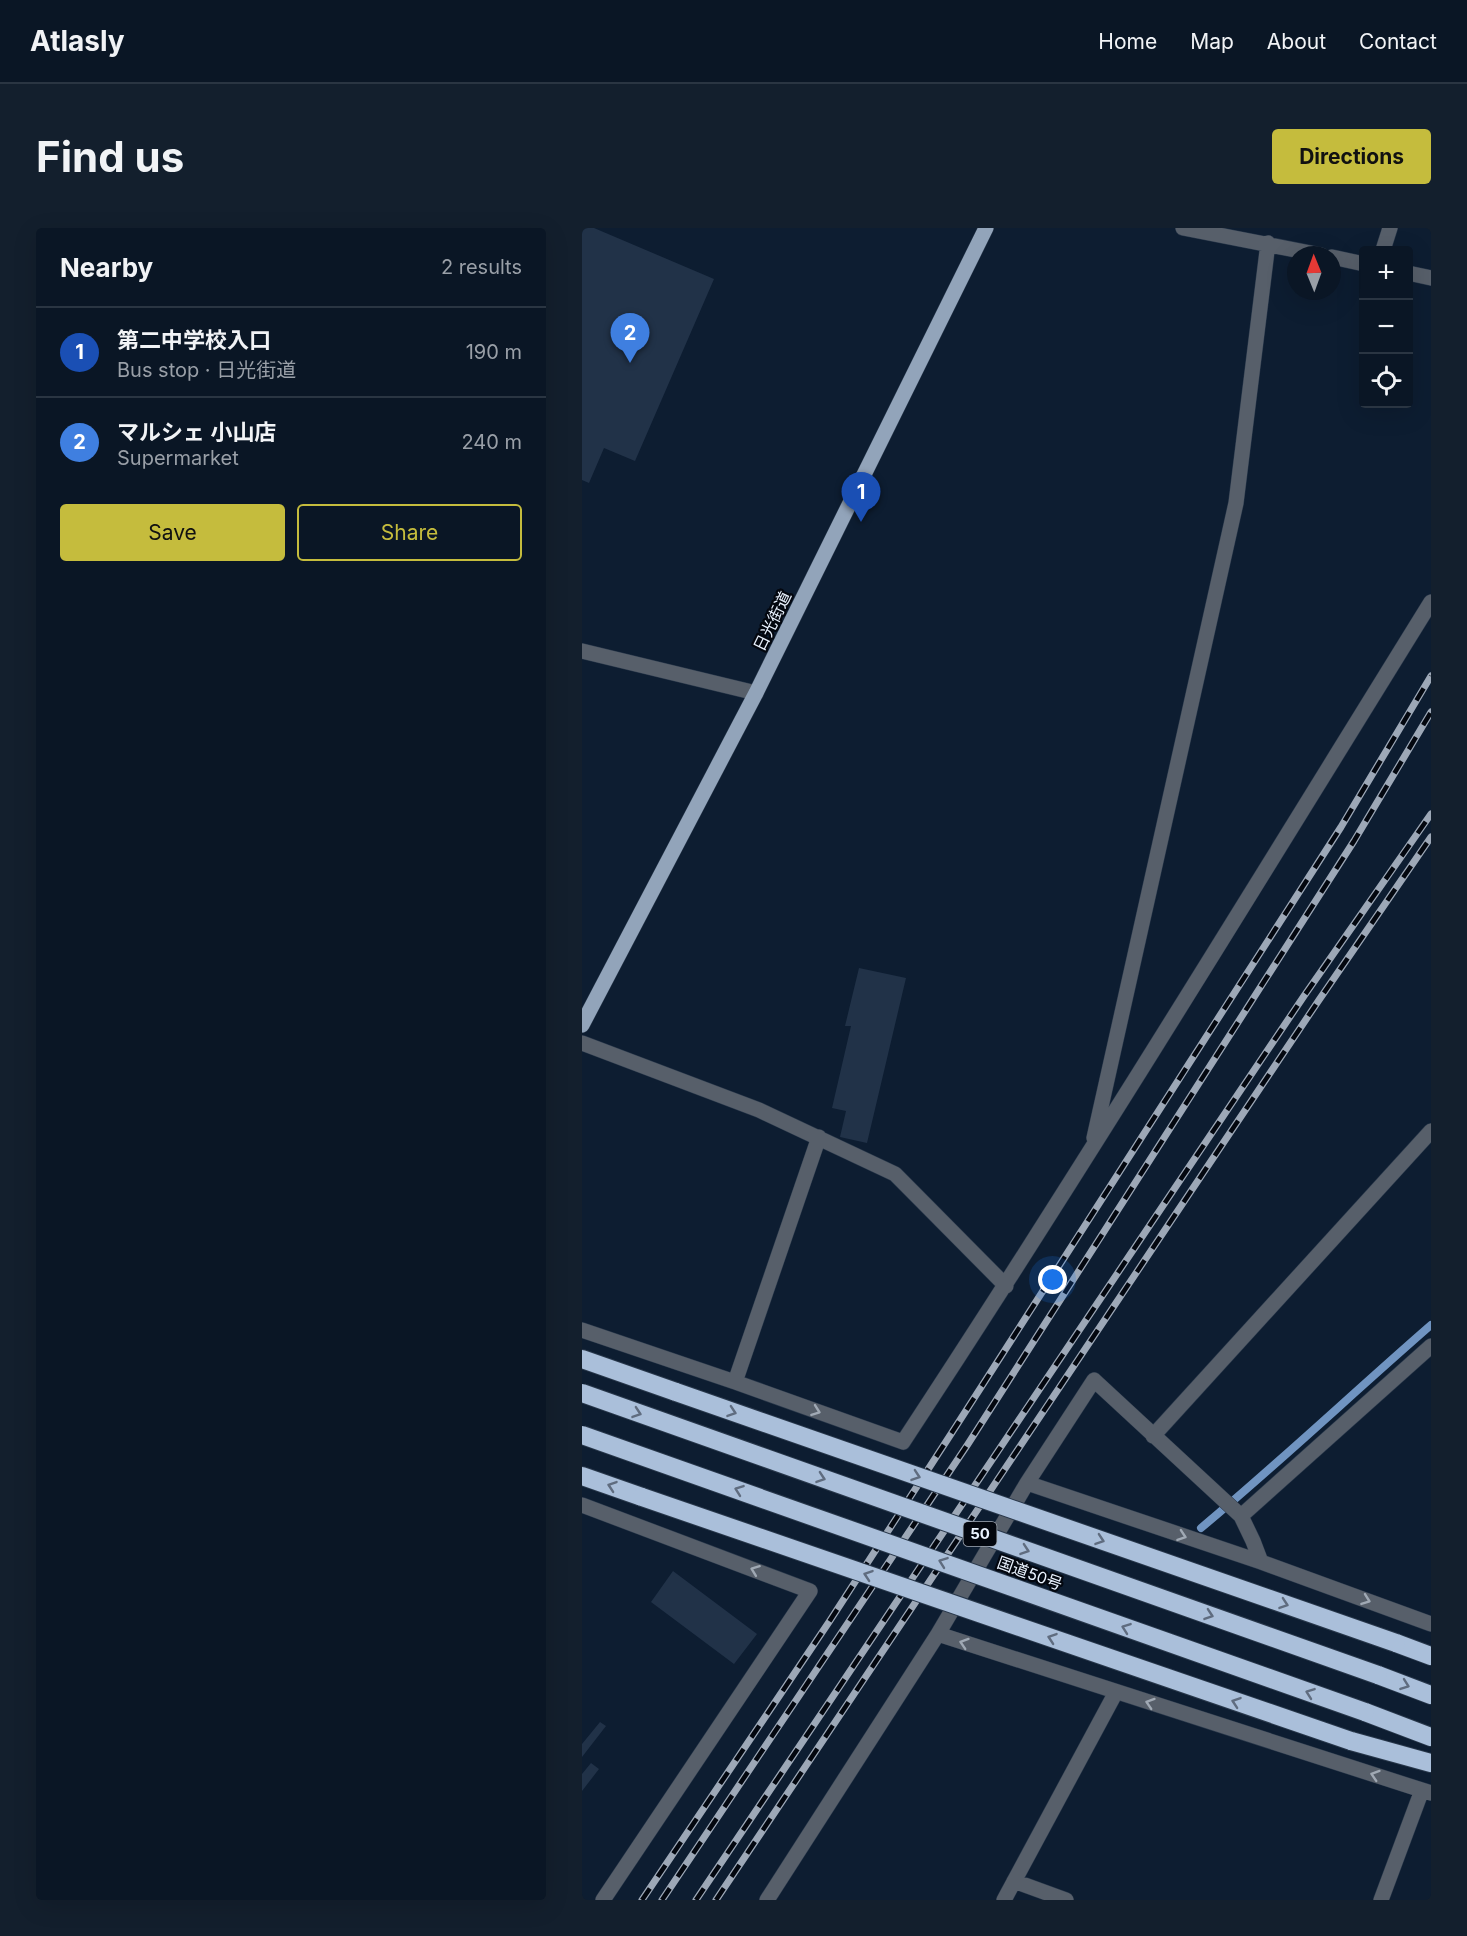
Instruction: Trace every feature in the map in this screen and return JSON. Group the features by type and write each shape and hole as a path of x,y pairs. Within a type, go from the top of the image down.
{"highway":[{"path":"582,1359 1431,1656"},
{"name":"国道50号","path":"582,1394 1431,1695"},
{"name":"国道50号","path":"582,1435 1431,1737"},
{"path":"582,1476 1351,1741 1431,1763"}],"main road":[{"name":"日光街道","path":"582,1025 756,693 986,228"}],"street":[{"path":"1183,228 1287,247"},
{"path":"1384,246 1390,228"},
{"path":"1091,1150 1236,503 1268,243"},
{"path":"1341,259 1359,263"},
{"path":"1413,274 1431,278"},
{"path":"582,1330 903,1442 1006,1286 1431,602"},
{"path":"582,651 756,693"},
{"path":"582,1043 759,1110 895,1174 1006,1286"},
{"path":"1153,1436 1431,1131"},
{"path":"735,1382 819,1137"},
{"path":"1242,1515 1429,1350"},
{"path":"767,1900 938,1634 1027,1483 1095,1380 1153,1436 1242,1515 1261,1562"},
{"path":"1027,1483 1261,1562 1431,1624"},
{"path":"582,1505 810,1591 603,1900"},
{"path":"938,1634 1426,1791 1381,1900"},
{"path":"1004,1900 1116,1692"},
{"path":"1014,1881 1066,1900"}],"building":[{"path":"582,228 594,228 714,279 635,461 604,448 589,483 582,480"},
{"path":"859,968 906,978 867,1143 840,1137 846,1111 832,1108 851,1026 845,1026"},
{"path":"673,1571 757,1634 734,1664 651,1602"},
{"path":"600,1722 606,1726 582,1757 582,1744"},
{"path":"591,1763 599,1769 582,1791 582,1774"}],"waterway":[{"path":"1201,1528 1431,1325"}],"railway":[{"path":"642,1900 829,1622 951,1434 1341,827 1431,676"},
{"path":"662,1900 968,1444 1354,841 1431,712"},
{"path":"696,1900 1304,996 1431,814"},
{"path":"716,1900 1319,1000 1431,837"}],"place":[{"name":"マルシェ 小山店","path":"630,363"},
{"name":"第二中学校入口","path":"861,522"}]}
